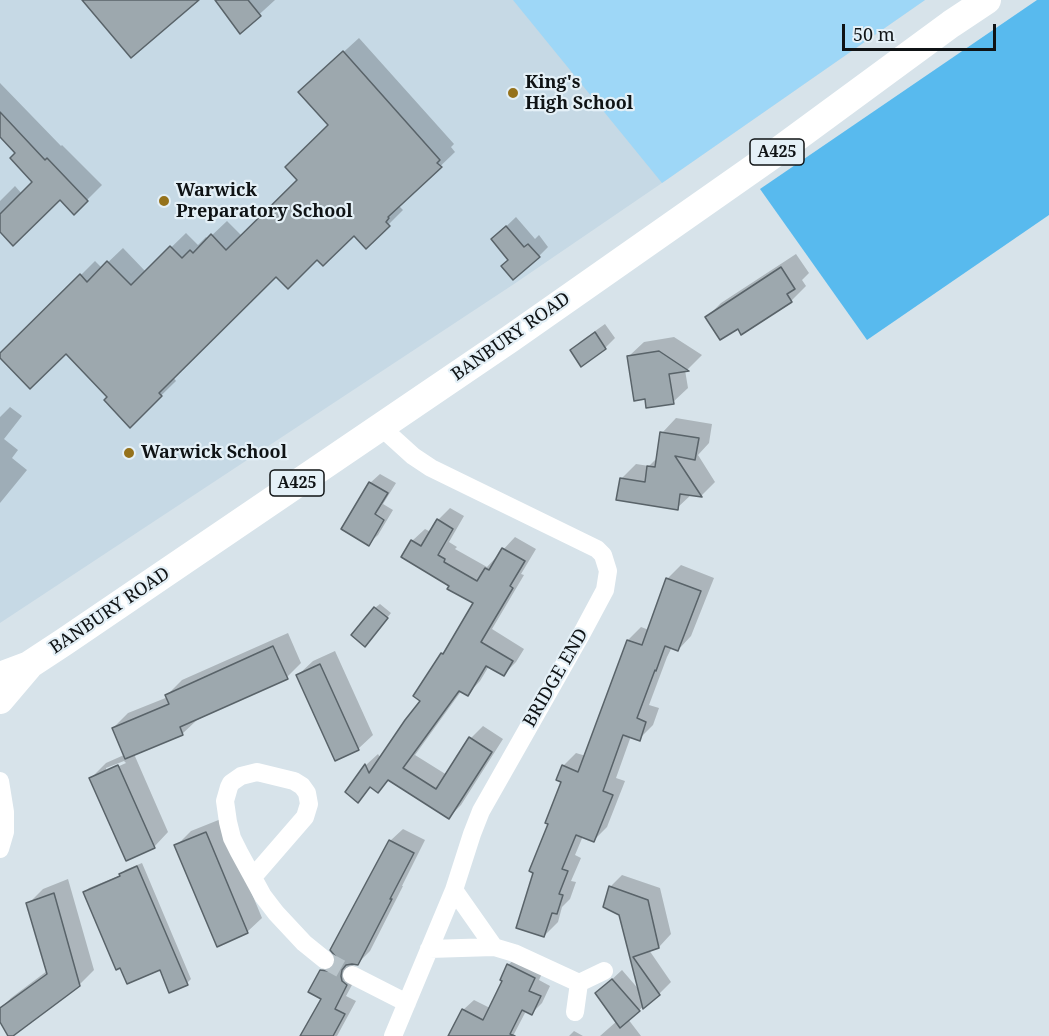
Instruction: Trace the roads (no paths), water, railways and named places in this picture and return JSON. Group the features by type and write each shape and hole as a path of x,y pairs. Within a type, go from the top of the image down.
{"main road":[{"name":"BANBURY ROAD","path":"0,676 29,665 126,601 510,339 774,154 987,0"},
{"name":"BANBURY ROAD","path":"0,700 29,665"}],"street":[{"name":"BRIDGE END","path":"381,427 413,456 431,468 597,549 603,555 609,571 605,590 481,811 454,890 393,1036"},
{"path":"253,877 305,817 309,804 302,786 294,781 257,772 241,776 231,783 226,794 225,801 232,838 263,896 304,943 325,960"},
{"path":"0,781 5,812 0,849"},
{"path":"454,890 494,947"},
{"path":"429,949 494,947 514,953 579,983"},
{"path":"579,983 604,971"},
{"path":"352,975 407,1003"},
{"path":"575,1012 579,983"}],"tunnel":[{"path":"325,960 352,975"}],"place":[{"name":"King's High School","path":"513,93"},
{"name":"Warwick Preparatory School","path":"164,201"},
{"name":"Warwick School","path":"129,453"}]}
